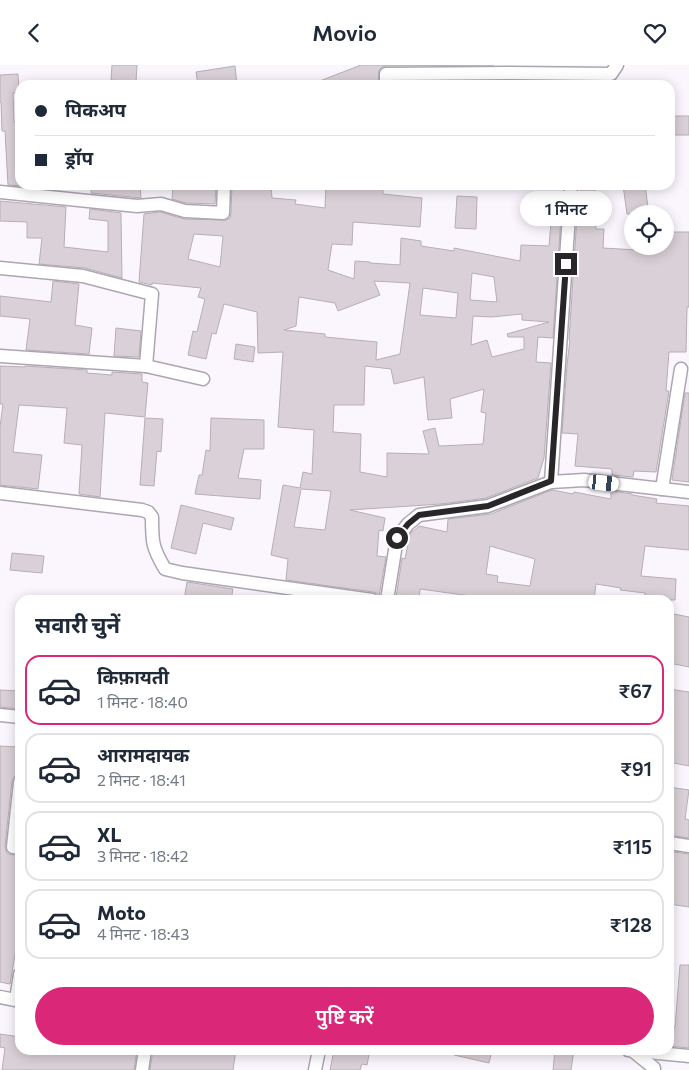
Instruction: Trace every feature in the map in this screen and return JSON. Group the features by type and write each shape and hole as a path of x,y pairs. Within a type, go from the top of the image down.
{"street":[{"path":"386,80 386,74 611,74 617,65"},
{"path":"0,192 137,206 161,204 185,211 223,213 224,190"},
{"path":"551,481 571,190"},
{"path":"0,268 83,276 152,295 146,366"},
{"path":"0,356 146,366 203,379"},
{"path":"662,489 681,369"},
{"path":"388,595 397,538 408,524 419,515 488,506 551,481 584,481 689,492"},
{"path":"0,493 148,512 152,517 152,540 156,554 165,569 337,595"},
{"path":"0,715 15,716"},
{"path":"674,844 689,846"},
{"path":"0,846 15,847"},
{"path":"0,997 15,1000"},
{"path":"674,1054 689,1056"},
{"path":"142,1070 144,1055"},
{"path":"315,1070 318,1055"},
{"path":"638,1055 654,1070"}],"building":[{"path":"112,65 137,65 136,80 111,80"},
{"path":"361,65 494,65 386,66 379,70 378,80 322,80"},
{"path":"235,66 236,80 197,80 196,72"},
{"path":"18,74 18,80 15,80 15,93 13,93 15,185 8,185 5,131 2,131 0,75"},
{"path":"675,116 689,116 689,135 675,135"},
{"path":"91,190 140,190 141,198 91,193"},
{"path":"173,190 216,190 215,204 186,203 172,199"},
{"path":"232,190 271,190 272,198 296,200 295,204 325,208 326,190 383,190 383,194 422,198 420,227 353,222 352,245 332,244 328,270 354,279 355,261 400,265 401,238 421,241 421,246 454,251 454,248 520,261 521,245 549,246 551,222 547,221 547,200 562,201 553,338 538,337 536,362 551,363 544,458 538,478 486,498 441,504 350,510 385,518 383,531 379,530 377,556 386,557 379,595 373,592 286,580 288,559 271,555 283,485 300,488 303,472 312,474 314,430 278,427 283,352 258,353 257,312 224,304 216,334 212,333 206,359 188,355 193,331 197,332 205,299 198,297 201,288 152,283 152,285 139,282 144,214 160,212 184,219 226,220 230,218","holes":["194,234 223,236 220,267 188,259","472,273 494,277 497,302 470,300","374,281 410,283 400,354 376,360 377,342 325,337 325,334 284,330 296,326 299,297 335,303 338,311 380,295","423,288 458,293 456,318 420,315","522,314 522,320 549,322 507,334 508,337 524,337 524,349 492,357 487,340 471,345 473,316 491,317","365,366 391,369 394,384 424,377 428,420 452,418 450,399 484,389 481,412 486,413 483,444 439,446 435,428 423,431 429,454 387,453 387,477 360,472 361,434 333,432 334,405 364,405","301,489 331,491 325,530 294,527"]},
{"path":"581,190 595,190 596,229 604,229 603,248 624,249 624,255 674,255 674,232 689,232 689,307 687,307 686,352 669,352 666,391 669,391 656,472 634,471 633,477 612,475 612,469 575,466 578,434 562,433 570,340 578,201 581,201"},
{"path":"624,190 646,190 648,205 626,205"},
{"path":"457,196 477,197 476,229 455,228"},
{"path":"0,201 66,207 64,247 108,252 108,221 89,219 90,209 121,213 122,278 85,268 39,264 42,238 27,238 27,222 0,221"},
{"path":"53,281 79,284 75,325 92,328 89,354 26,350 30,319 0,316 0,296 51,302"},
{"path":"116,328 141,331 139,357 114,356"},
{"path":"236,344 255,347 253,362 234,359"},
{"path":"0,366 87,370 87,373 112,375 112,372 142,374 142,382 148,383 145,417 105,413 100,497 79,494 82,445 64,443 67,408 19,405 13,452 42,455 38,489 0,485 0,427 3,404 0,404"},
{"path":"685,393 689,393 689,482 672,480"},
{"path":"145,418 163,419 161,452 157,451 154,486 140,485"},
{"path":"211,418 264,420 264,449 244,449 238,478 261,480 260,499 195,494 199,475 202,475 206,450 210,451"},
{"path":"552,490 611,499 611,491 657,499 656,503 689,506 689,550 645,546 641,576 676,579 675,600 674,595 645,595 645,593 620,590 621,588 596,584 595,595 464,595 420,589 419,595 396,595 402,558 405,559 410,534 419,526 447,532 448,519 491,514","holes":["490,546 535,559 530,586 497,582 498,576 486,574"]},
{"path":"181,505 234,518 231,530 203,523 196,554 171,548"},
{"path":"12,553 44,556 42,573 10,570"},
{"path":"187,582 233,589 232,595 185,595"},
{"path":"674,614 689,617 689,667 674,664"},
{"path":"0,690 15,691 15,708 0,707"},
{"path":"674,690 689,692 689,766 674,763"},
{"path":"0,746 15,747 15,776 12,781 5,846 8,854 15,855 15,955 10,984 0,982"},
{"path":"674,788 689,790 685,819 689,820 689,838 674,836"},
{"path":"674,852 689,854 689,907 674,905"},
{"path":"680,965 689,965 689,1048 674,1046"},
{"path":"0,1034 15,1036 15,1055 136,1055 134,1070 2,1070 5,1048 0,1047"},
{"path":"152,1055 235,1055 233,1070 150,1070"},
{"path":"333,1055 369,1055 367,1065 362,1064 360,1070 330,1070"},
{"path":"454,1055 491,1055 489,1063"},
{"path":"554,1055 573,1055 571,1070 553,1070"}],"route":[{"path":"397,538 408,524 419,515 488,506 551,481 566,264"}]}
